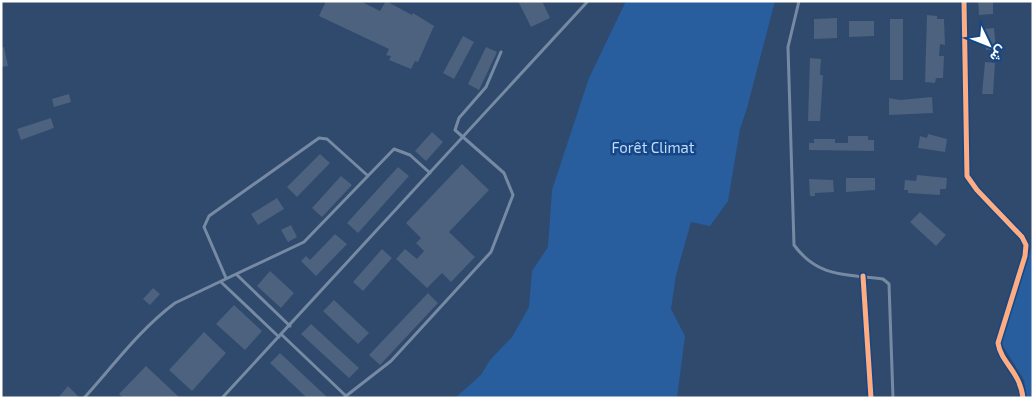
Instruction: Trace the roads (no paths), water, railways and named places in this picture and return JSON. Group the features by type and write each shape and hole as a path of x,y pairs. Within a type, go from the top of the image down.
{"street":[{"path":"964,1 967,176 977,190 1022,237 1026,245 1025,256 998,343 1002,354 1021,382 1023,398"},
{"path":"863,276 871,398"}],"lane":[{"path":"222,398 588,1"},
{"path":"798,1 788,46 794,245 818,269 883,279 890,284 893,398"},
{"path":"221,282 345,397 391,362 491,252 512,195 504,173 455,130 459,118 486,87 501,52"},
{"path":"226,278 204,227 209,216 319,138 327,139 367,175"},
{"path":"84,398 113,366 131,342 160,314 175,303 304,242 394,149 410,155 430,173"},
{"path":"236,274 290,326"}],"park label":[{"name":"Forêt Climat","path":"653,148"}]}
